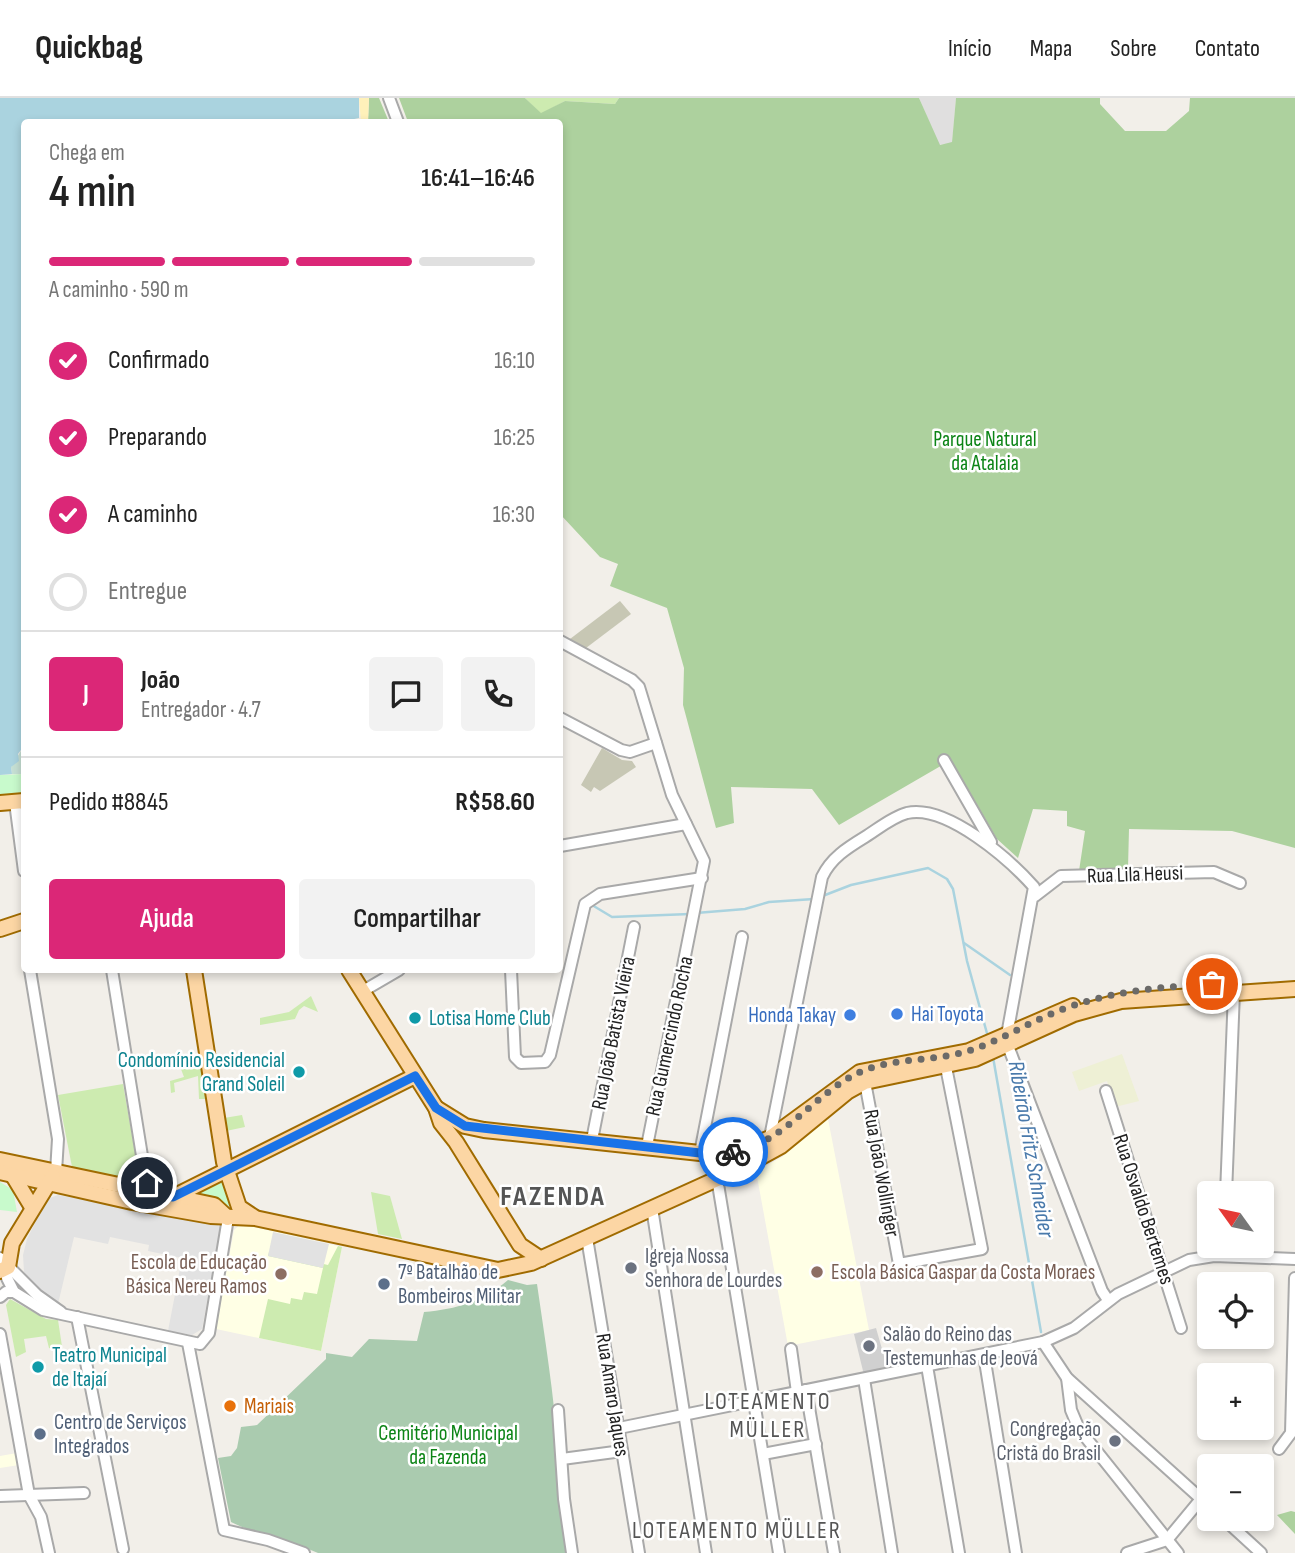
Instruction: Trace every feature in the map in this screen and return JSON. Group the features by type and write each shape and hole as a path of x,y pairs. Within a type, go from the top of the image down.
{"main road":[{"path":"0,929 21,922"},
{"path":"194,973 226,1170 239,1207 255,1218"},
{"path":"351,973 436,1108 441,1123 456,1142 520,1245 541,1259"},
{"path":"1004,1042 1058,1011 1124,992 1295,979"},
{"path":"436,1108 465,1126 721,1154 792,1138 847,1092 865,1082 946,1068 1074,1014 1121,1001 1295,989"},
{"path":"0,1160 132,1202 228,1217 255,1218 498,1270 541,1259 720,1176 769,1145 860,1072 984,1051"},
{"path":"173,1197 415,1076"},
{"path":"456,1142 456,1135 465,1126"},
{"path":"720,1176 726,1164 721,1154"},
{"path":"6,1173 52,1177 214,1205 228,1217"},
{"path":"6,1173 32,1207"},
{"path":"3,1265 32,1207 52,1177"},
{"path":"520,1245 522,1266"}],"street":[{"path":"389,98 397,119"},
{"name":"Rua Gumercindo Rocha","path":"563,643 636,683 672,795 703,853 702,878 647,1146"},
{"path":"563,720 621,750 630,752 656,743"},
{"path":"944,760 996,850"},
{"path":"13,802 21,852"},
{"path":"769,1145 822,877 834,859 907,813 944,820 981,837 1032,884 1034,896 1004,1042 1102,1291 1108,1300"},
{"path":"563,845 686,824"},
{"name":"Rua Lila Heusi","path":"1034,896 1061,876 1214,872 1240,883"},
{"path":"511,973 515,1057 521,1063 548,1061 588,901 702,878"},
{"name":"Rua João Batista Vieira","path":"592,1140 634,927"},
{"path":"700,1153 742,937"},
{"path":"30,973 58,1139 52,1177"},
{"path":"112,973 148,1194"},
{"path":"363,992 394,973"},
{"path":"1227,1181 1234,992"},
{"name":"Rua João Wollinger","path":"865,1082 899,1264 982,1248 946,1068"},
{"name":"Rua Osvaldo Bertemes","path":"1106,1091 1181,1328"},
{"path":"720,1176 779,1553"},
{"path":"652,1208 706,1553"},
{"path":"3,1265 14,1292 43,1310 188,1343 204,1342 209,1333 228,1217"},
{"name":"Rua Amaro Jaques","path":"587,1238 639,1553"},
{"path":"1274,1256 1295,1259"},
{"path":"619,1428 1043,1342 1074,1328 1108,1300 1163,1270 1197,1257"},
{"path":"3,1265 37,1295 72,1316 123,1549"},
{"path":"1279,1449 1293,1435 1295,1278"},
{"path":"0,1297 6,1292 14,1292"},
{"path":"0,1334 29,1495 41,1517 48,1553"},
{"path":"1043,1342 1067,1378 1197,1496"},
{"path":"188,1343 224,1530 268,1540 304,1553"},
{"path":"791,1349 816,1444 834,1553"},
{"path":"984,1354 1016,1553"},
{"path":"927,1366 959,1553"},
{"path":"1067,1378 1074,1419 1079,1429 1178,1553"},
{"path":"864,1379 892,1553"},
{"path":"558,1410 572,1553"},
{"path":"763,1454 816,1444"},
{"path":"562,1459 622,1451"},
{"path":"0,1496 84,1493"},
{"path":"1127,1553 1167,1540 1197,1511"},
{"path":"1236,1531 1261,1553"}],"shaded area":[{"path":"919,98 956,98 952,143 939,145"},
{"path":"620,601 631,614 586,648 570,639"},
{"path":"602,748 622,760 632,761 636,767 600,791 594,787 591,792 581,785"},
{"path":"21,751 21,774 12,774 11,767"},
{"path":"1122,1054 1139,1101 1115,1107 1107,1081 1079,1091 1072,1072"},
{"name":"Escola Básica Gaspar da Costa Moraes","path":"828,1119 869,1330 788,1346 756,1171 782,1157"},
{"path":"58,1195 218,1225 221,1228 202,1329 192,1335 168,1331 182,1258 148,1251 149,1245 110,1237 108,1244 74,1237 58,1304 38,1289 24,1272 23,1255 37,1219 50,1198"},
{"name":"Escola de Educação Básica Nereu Ramos","path":"241,1224 342,1247 321,1351 216,1329 234,1230"},
{"path":"273,1232 329,1244 323,1268 268,1256"},
{"name":"Salão do Reino das Testemunhas de Jeová","path":"876,1328 888,1370 864,1375 854,1334"},
{"path":"17,1453 19,1465 0,1468 0,1456"}],"green space":[{"path":"369,98 379,98 388,119 368,119"},
{"name":"Parque Natural da Atalaia","path":"399,98 525,98 541,113 565,101 615,104 619,98 919,98 940,145 952,142 956,98 1100,98 1100,104 1125,131 1166,131 1189,111 1190,98 1295,98 1295,848 1232,831 1129,829 1128,868 1079,871 1085,831 1067,826 1067,811 1033,809 1018,858 997,839 951,760 839,825 812,789 731,787 734,823 716,828 683,705 684,668 667,608 610,586 618,564 600,557 563,517 563,119 407,119"},
{"path":"525,98 619,98 615,104 565,101 541,114"},
{"path":"21,774 21,797 0,799 0,775"},
{"path":"311,996 318,1012 304,1006 295,1019 260,1025 260,1018 289,1012"},
{"path":"201,1061 207,1099 199,1099 198,1076 174,1083 175,1092 171,1093 170,1081 184,1077 179,1064"},
{"path":"123,1084 140,1181 137,1182 72,1167 58,1095"},
{"path":"242,1115 245,1127 226,1131 224,1118"},
{"path":"222,1180 231,1208 221,1200 194,1194"},
{"path":"0,1182 13,1190 17,1212 0,1210"},
{"path":"371,1192 390,1196 402,1239 378,1234"},
{"path":"338,1246 342,1247 321,1351 259,1338 268,1299 290,1304 291,1298 302,1300 304,1292 317,1294 323,1268 268,1256 269,1252 328,1265"},
{"name":"Cemitério Municipal da Fazenda","path":"508,1280 527,1285 537,1284 554,1409 567,1553 318,1553 231,1522 218,1458 231,1456 237,1448 241,1427 257,1425 326,1359 326,1353 352,1357 369,1339 417,1341 424,1312 469,1303 489,1294"},
{"path":"10,1299 46,1319 58,1320 63,1353 49,1348 46,1336 24,1339 26,1352 16,1357 6,1305"},
{"path":"1295,1512 1295,1534 1277,1515"}],"sand":[{"path":"359,98 369,98 368,119 361,119"}],"water":[{"path":"0,98 359,98 359,118 354,119 21,119 21,750 18,754 19,761 11,767 12,774 0,775"}],"waterway":[{"name":"Ribeirão Fritz Schneider","path":"820,897 851,885 928,868 947,879 953,889 967,961 988,1037"},
{"name":"Ribeirão Fritz Schneider","path":"696,913 745,909 769,902 814,899"},
{"name":"Ribeirão Fritz Schneider","path":"592,905 612,917 690,914"},
{"path":"964,943 1010,975"},
{"name":"Ribeirão Fritz Schneider","path":"993,1057 1041,1332"}],"way so far":[{"path":"733,1152 769,1139 842,1082 871,1068 969,1051 1058,1011 1106,995 1143,989 1212,984"}],"place":[{"name":"Hai Toyota","path":"897,1014"},
{"name":"Honda Takay","path":"850,1015"},
{"name":"Lotisa Home Club","path":"415,1018"},
{"name":"Condomínio Residencial Grand Soleil","path":"299,1072"},
{"name":"Igreja Nossa Senhora de Lourdes","path":"631,1268"},
{"name":"Escola Básica Gaspar da Costa Moraes","path":"817,1272"},
{"name":"Escola de Educação Básica Nereu Ramos","path":"281,1274"},
{"name":"7º Batalhão de Bombeiros Militar","path":"384,1284"},
{"name":"Salão do Reino das Testemunhas de Jeová","path":"869,1346"},
{"name":"Teatro Municipal de Itajaí","path":"38,1367"},
{"name":"Mariais","path":"230,1406"},
{"name":"Centro de Serviços Integrados","path":"40,1434"},
{"name":"Congregação Cristã do Brasil","path":"1115,1441"}],"district":[{"name":"FAZENDA","path":"553,1195"},
{"name":"LOTEAMENTO MÜLLER","path":"768,1415"},
{"name":"LOTEAMENTO MÜLLER","path":"737,1530"}],"route":[{"path":"147,1183 148,1194 173,1197 415,1076 436,1108 465,1126 700,1153 733,1152"}]}
